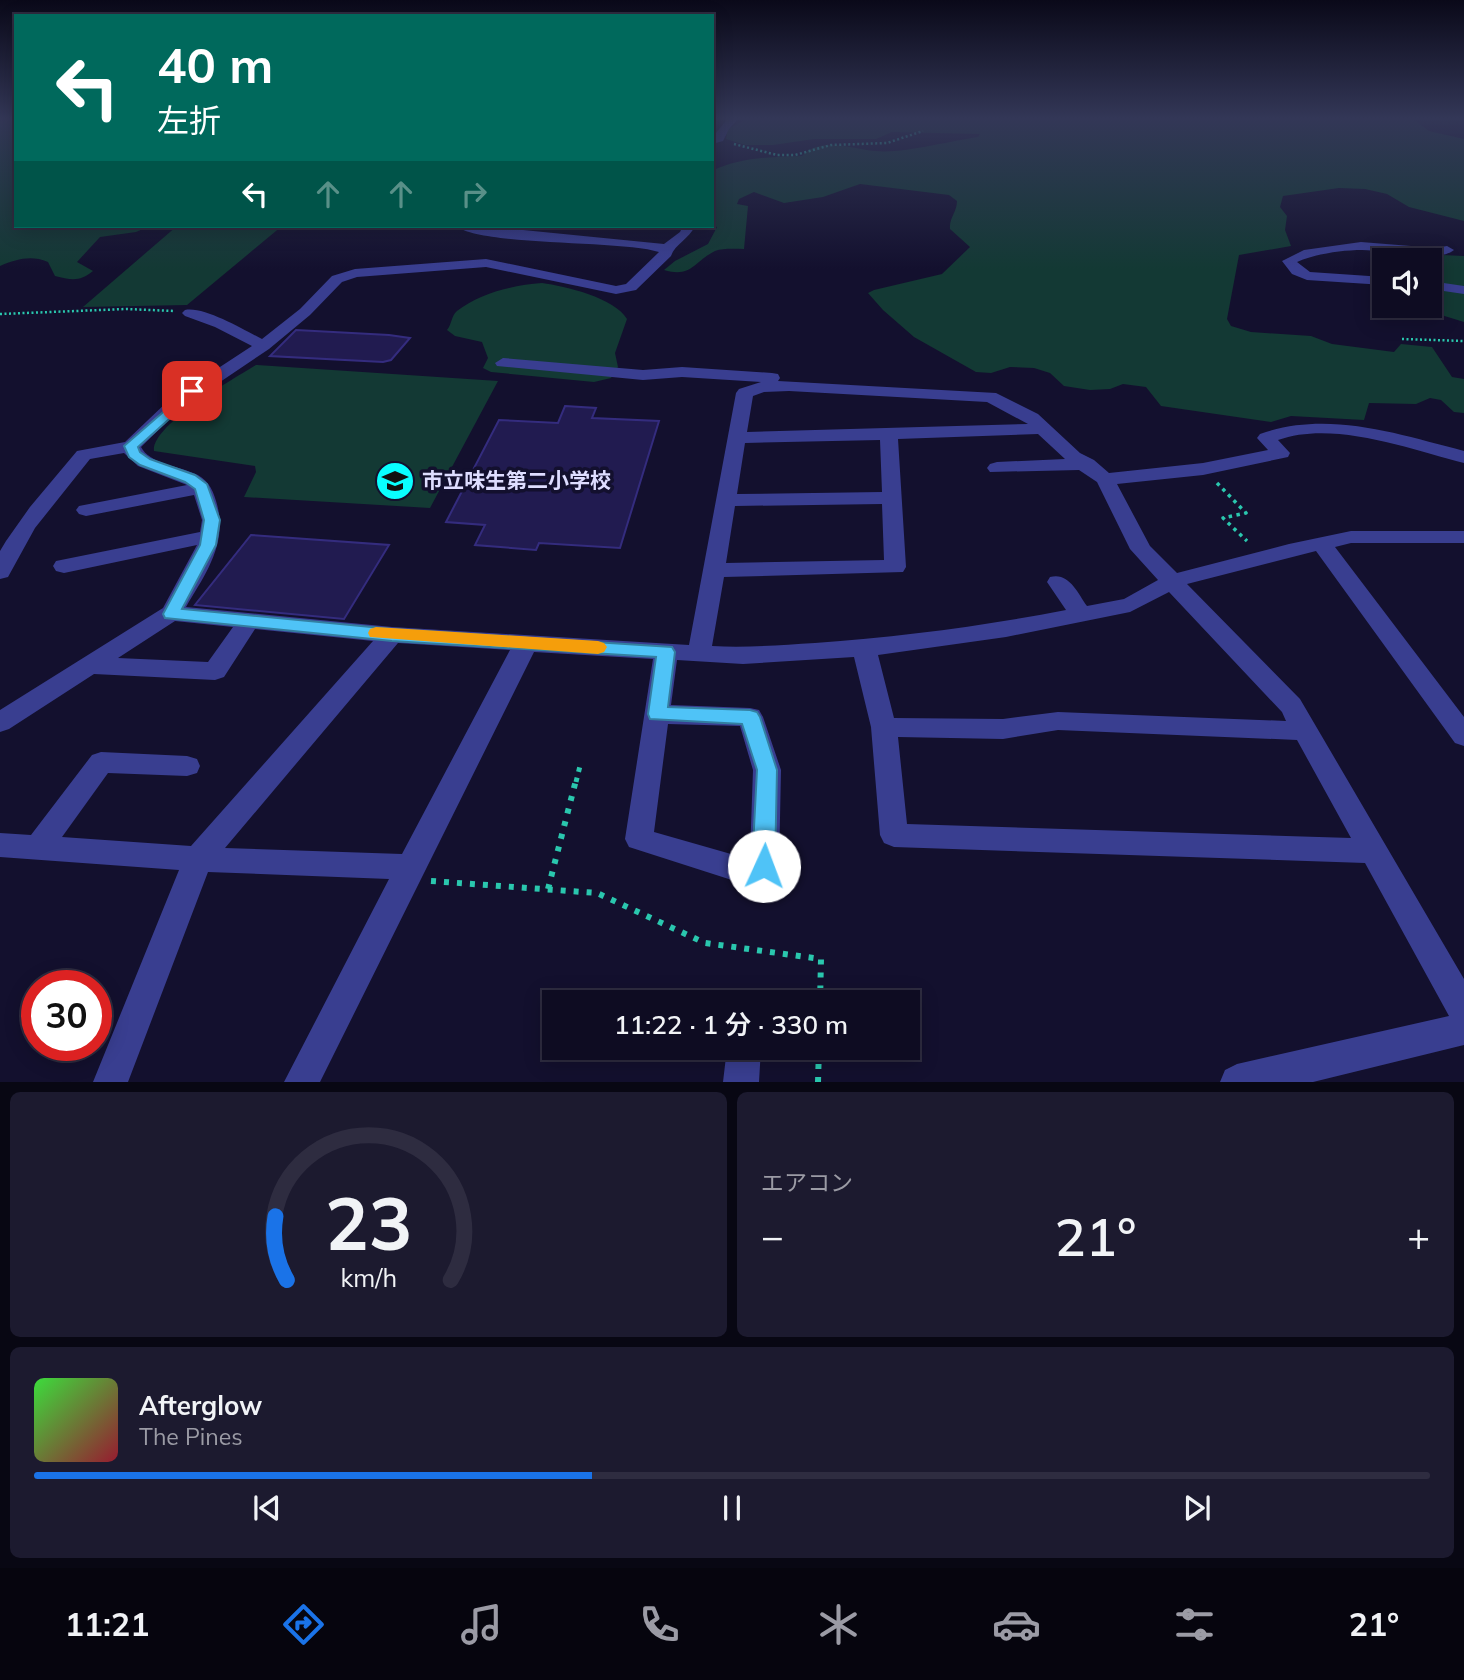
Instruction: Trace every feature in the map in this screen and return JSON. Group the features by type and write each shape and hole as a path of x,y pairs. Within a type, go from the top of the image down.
{"street":[{"path":"499,228 665,249 685,234 688,228"},
{"path":"590,240 599,228"},
{"path":"1372,280 1307,276 1297,271 1289,261 1304,254 1361,246 1386,248"},
{"path":"0,572 6,557 83,455 131,446 174,405 263,346 305,312 337,279 355,272 486,263 616,290 631,287 640,280 666,253 665,249"},
{"path":"1442,251 1447,250"},
{"path":"1442,287 1464,290"},
{"path":"190,313 220,324 263,346"},
{"path":"503,362 631,374 668,375 682,372 813,381 832,388"},
{"path":"699,654 745,393 774,386 990,397 1032,418 1073,457 1087,464 1105,480 1141,549 1291,706 1373,851 1464,1025 1237,1082"},
{"path":"738,438 1020,432 1042,428"},
{"path":"1105,480 1203,469 1281,453 1268,443 1266,438 1324,429 1372,434 1464,458"},
{"path":"714,570 895,566 889,434"},
{"path":"0,722 171,614 192,577 209,536 212,520 202,488 190,478 145,462 134,454 131,446"},
{"path":"997,468 1087,464"},
{"path":"86,510 202,488"},
{"path":"726,500 892,498"},
{"path":"64,566 209,536"},
{"path":"171,614 392,635 699,654 743,656 863,649 1006,629 1130,605 1170,582 1263,556 1351,537 1464,537"},
{"path":"1321,543 1464,736"},
{"path":"1058,582 1081,614"},
{"path":"89,665 215,671 249,621"},
{"path":"110,1082 198,859 392,635"},
{"path":"301,1082 526,643"},
{"path":"863,649 884,727 894,835 1373,851"},
{"path":"657,714 750,717 767,770 764,866 738,869 639,839 657,714 666,652"},
{"path":"884,727 1003,729 1058,721 1305,732"},
{"path":"38,848 102,762 187,766"},
{"path":"0,845 409,873"},
{"path":"741,1082 743,1060"}],"path":[{"path":"0,314 126,309 190,313"},
{"path":"1402,339 1464,341"},
{"path":"1203,469 1246,513 1223,518 1263,556"},
{"path":"548,889 581,762"},
{"path":"409,873 597,894 705,943 821,959 820,990"},
{"path":"818,1060 818,1082"}],"green space":[{"path":"0,168 14,168 14,228 145,228 136,232 100,237 77,262 93,271 84,277 71,279 55,276 48,262 30,258 0,266"},
{"path":"1464,168 1464,221 1409,207 1387,194 1365,189 1339,188 1283,196 1280,207 1287,216 1285,230 1291,246 1239,255 1227,319 1231,326 1251,332 1311,336 1332,344 1394,352 1401,344 1432,347 1452,377 1464,379 1464,413 1454,412 1441,400 1430,398 1416,404 1369,403 1364,420 1291,416 1271,422 1161,406 1146,387 1123,384 1110,389 1090,390 1064,386 1050,373 1034,368 1010,367 991,373 976,372 914,337 868,293 942,274 970,247 950,229 957,201 949,195 860,184 823,197 784,203 754,192 739,199 737,204 748,206 744,249 715,251 692,268 681,272 664,270 675,261 708,244 717,227 714,226 714,170"},
{"path":"175,228 280,228 187,305 83,307"},
{"path":"1442,255 1464,256 1464,322 1442,315"},
{"path":"542,283 576,290 601,299 627,319 615,353 618,367 611,378 594,382 491,372 483,368 488,358 482,342 455,336 447,330 455,313 476,299 509,288"},
{"path":"256,365 498,381 430,508 244,497 256,472 255,466 154,451 157,440 179,416"}],"building":[{"path":"296,330 410,338 391,360 383,362 270,356"},
{"path":"565,406 596,408 592,418 659,421 620,548 539,543 536,550 475,545 485,525 446,522 499,420 558,423"},
{"path":"251,535 389,545 344,619 195,605"}],"slow traffic":[{"path":"376,633 598,647"}],"place":[{"name":"市立味生第二小学校","path":"395,481"}],"route":[{"path":"192,391 131,446 134,454 145,462 190,478 202,488 212,520 208,545 171,614 392,635 666,652 657,714 750,717 767,770 764,866"}]}
